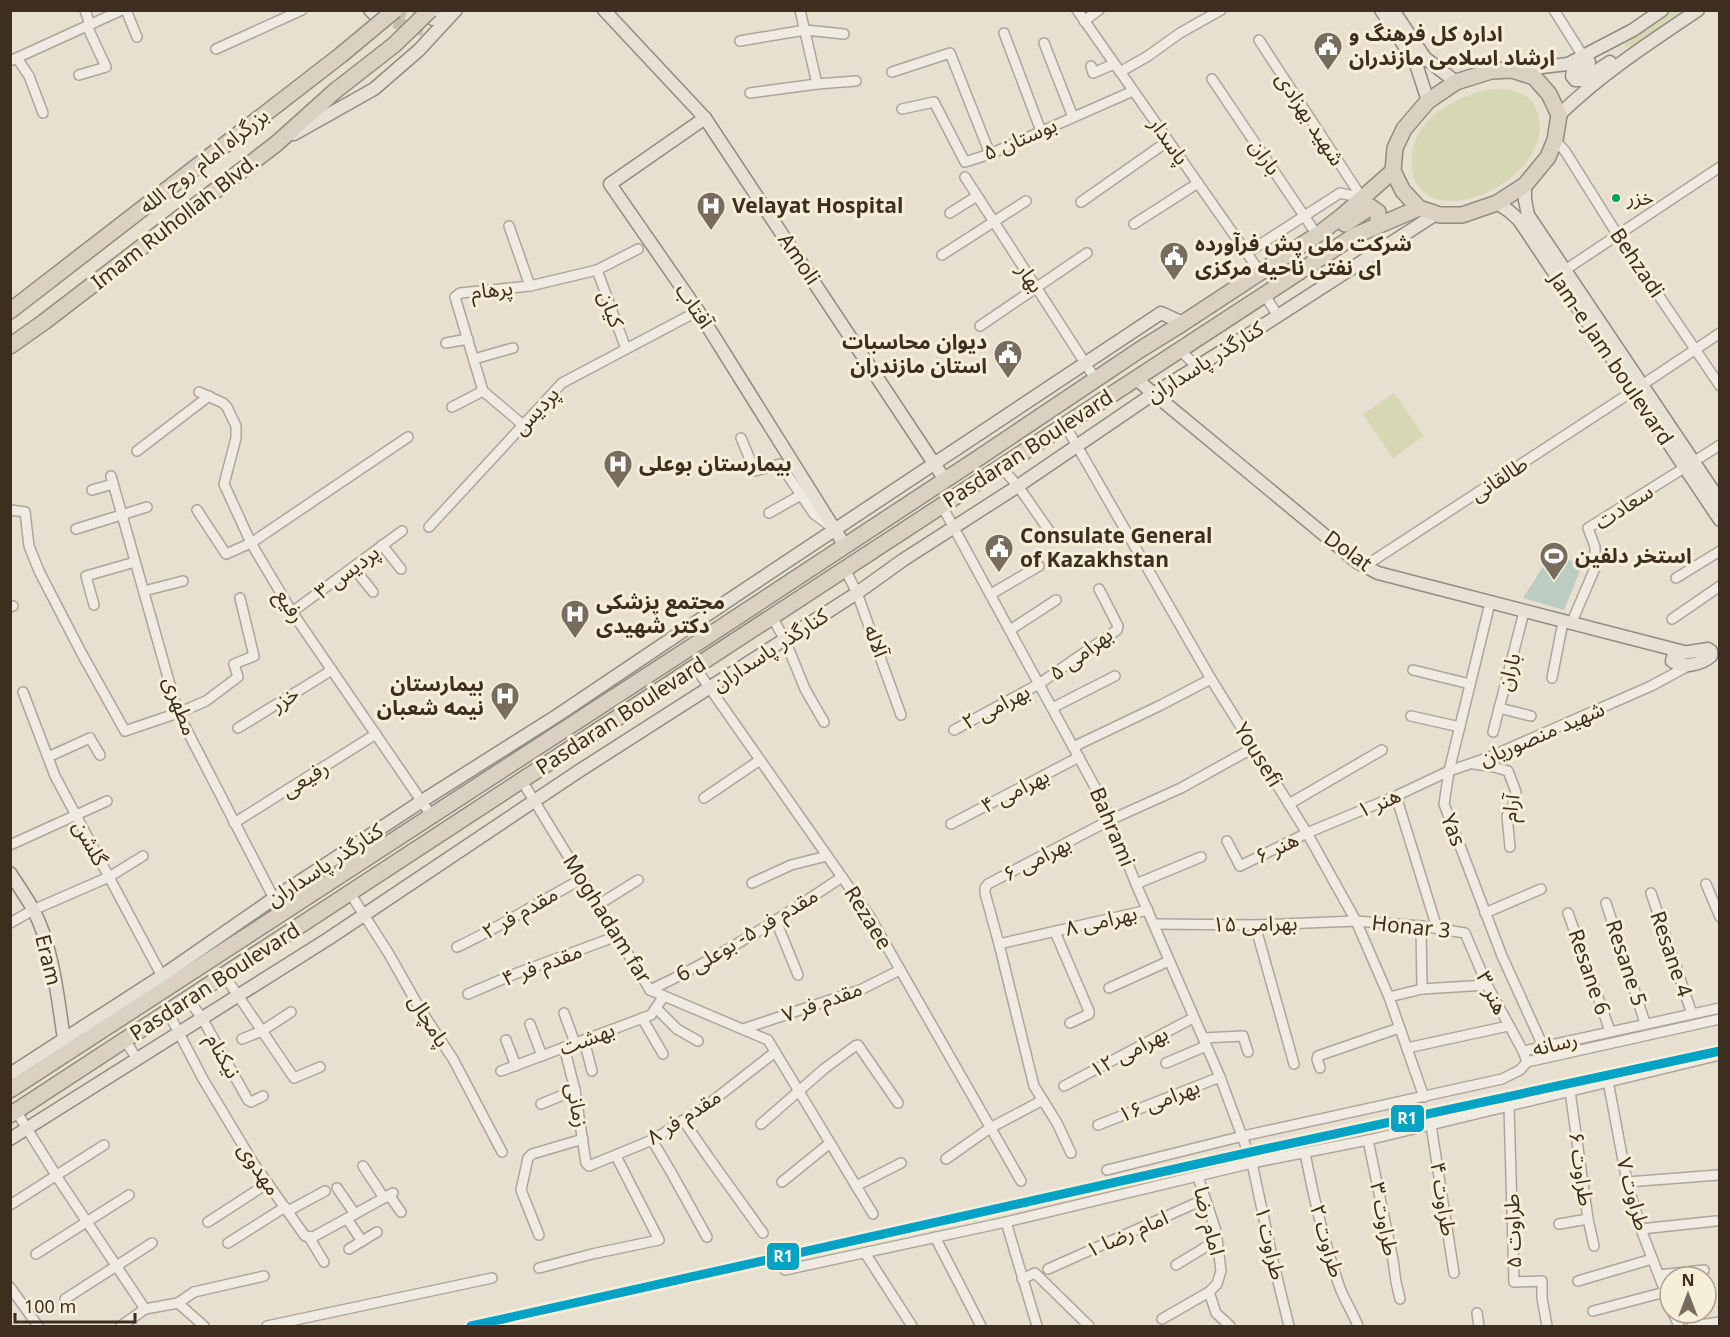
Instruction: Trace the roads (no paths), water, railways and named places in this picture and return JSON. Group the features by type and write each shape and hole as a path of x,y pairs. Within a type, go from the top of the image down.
{"highway":[{"name":"بزرگراه امام روح الله","path":"10,311 341,55 395,10"},
{"name":"Imam Ruhollah Blvd.","path":"10,346 54,315 276,144 335,92 432,15"},
{"path":"1512,70 1534,77 1549,94 1559,115 1555,140 1548,157 1525,185 1497,203 1462,214 1440,215 1419,208 1404,191 1393,171 1395,148 1404,129 1428,100 1456,82 1491,71 1512,70"},
{"name":"Pasdaran Boulevard","path":"10,1090 65,1046 165,982 282,914 1318,234 1393,171"},
{"path":"1318,234 1335,230 1371,207 1378,212 1378,225"},
{"name":"Pasdaran Boulevard","path":"13,1113 1353,236 1419,208"}],"main road":[{"path":"432,15 445,17 456,10"},
{"path":"276,144 374,89 411,58 456,10"},
{"name":"Amoli","path":"604,10 705,118 945,480"},
{"path":"1381,10 1416,64 1428,100"},
{"path":"1393,10 1425,58 1456,82"},
{"path":"1644,46 1614,59 1580,81 1573,79 1572,74 1575,69 1607,52 1662,10"},
{"path":"1559,115 1583,91 1698,10"},
{"path":"424,30 447,21"},
{"path":"1512,70 1568,64 1633,30"},
{"name":"آفتاب","path":"705,118 610,184 698,311 845,546"},
{"name":"Jam-e Jam boulevard","path":"1525,185 1528,215 1565,270 1575,295"},
{"name":"Jam-e Jam boulevard","path":"1497,203 1519,220 1575,295 1688,465 1719,520"},
{"name":"کنارگذر پاسداران","path":"10,1139 364,915 534,801 857,593 1154,394 1436,214"},
{"name":"کنارگذر پاسداران","path":"165,982 273,899 558,715 1161,313 1183,323"},
{"name":"Dolat","path":"1136,379 1357,562 1378,573 1684,652"},
{"name":"Jam-e Jam boulevard","path":"1688,465 1719,501"},
{"name":"Dolat","path":"1641,642 1672,661"},
{"path":"1714,647 1711,656 1698,662 1678,665 1672,661 1672,657 1676,654 1714,647"},
{"path":"1698,662 1719,666"},
{"name":"Eram","path":"10,873 33,910 43,934 52,968 65,1046"},
{"path":"10,1074 65,1046"}],"street":[{"path":"79,75 106,67 85,10"},
{"path":"216,49 302,10"},
{"path":"800,10 817,84"},
{"name":"پاسدار","path":"1077,10 1260,272"},
{"path":"1084,21 1099,10"},
{"path":"1091,66 1093,73 1117,68 1148,56 1180,33 1221,10"},
{"path":"1554,10 1582,56"},
{"path":"43,113 29,76 14,59 118,12 137,38"},
{"path":"740,41 805,30 844,34"},
{"path":"1004,33 1041,131"},
{"name":"شهید بهزادی","path":"1259,40 1362,198"},
{"path":"1044,44 1073,117"},
{"path":"892,72 950,52 990,154"},
{"name":"باران","path":"1212,79 1318,234"},
{"path":"750,93 856,81"},
{"name":"بوستان ۵","path":"902,109 934,102 965,162 990,154 1133,91"},
{"name":"Behzadi","path":"1555,140 1565,151 1617,234 1719,386"},
{"path":"1081,202 1168,141"},
{"path":"1565,270 1719,167"},
{"name":"بهار","path":"965,177 1096,380"},
{"path":"1134,224 1198,183"},
{"path":"1247,253 1340,194 1362,198"},
{"path":"950,213 977,196"},
{"path":"942,255 1026,201"},
{"path":"509,226 530,286"},
{"name":"پرهام","path":"483,391 455,297 460,293 530,286 597,270 638,249"},
{"path":"980,326 1088,253"},
{"name":"کیان","path":"597,270 626,349"},
{"path":"1264,294 1278,316"},
{"name":"پردیس","path":"429,526 562,383 698,311"},
{"name":"طالقانی","path":"1365,566 1719,333"},
{"path":"1131,334 1141,349"},
{"path":"446,343 468,339"},
{"path":"474,359 513,348"},
{"path":"1180,350 1197,367"},
{"path":"452,407 483,391 523,425"},
{"name":"رفیع","path":"199,392 223,403 236,426 236,438 223,480 251,543 292,612 431,815"},
{"path":"137,451 209,396"},
{"name":"Yousefi","path":"1065,425 1210,679 1307,833 1356,921 1389,997 1424,1097"},
{"path":"197,510 226,554 251,543 408,437"},
{"path":"741,438 755,471 780,464 814,514 835,530"},
{"path":"1688,465 1719,445"},
{"name":"سعادت","path":"1567,623 1595,568 1595,547 1588,528 1688,465"},
{"path":"1001,467 1018,486 1052,535"},
{"name":"مطهری","path":"92,490 112,480 178,713 282,914"},
{"path":"769,513 801,495"},
{"name":"Bahrami","path":"942,506 1102,800 1220,1077 1252,1163"},
{"path":"76,529 147,507"},
{"path":"10,510 25,512 29,546 39,571 125,731 206,701 238,676 234,664 254,656 240,598"},
{"name":"پردیس ۳","path":"292,612 402,531"},
{"path":"382,546 401,569"},
{"path":"1676,578 1719,551"},
{"path":"94,605 86,576 135,562"},
{"path":"991,594 1039,566"},
{"path":"353,567 373,592"},
{"name":"آلاله","path":"845,569 857,593 901,715"},
{"path":"144,591 183,581"},
{"path":"1672,619 1719,586"},
{"name":"بهرامی ۵","path":"1039,684 1118,628 1099,589"},
{"path":"1010,630 1056,600"},
{"name":"Yas","path":"1490,603 1449,771 1444,804 1502,956 1543,1046"},
{"name":"باران","path":"1493,732 1524,612"},
{"path":"772,617 824,722"},
{"path":"1552,678 1567,623"},
{"name":"شهید منصوریان","path":"1634,694 1660,676 1672,661"},
{"name":"شهید منصوریان","path":"1449,771 1472,764 1634,694 1698,662"},
{"name":"Rezaee","path":"695,668 870,917 1021,1181"},
{"name":"خزر","path":"238,728 332,670"},
{"path":"1413,670 1470,684"},
{"path":"1052,708 1115,676"},
{"path":"1073,747 1210,679"},
{"name":"بهرامی ۲","path":"954,730 1039,684"},
{"name":"گلشن","path":"23,692 55,776 165,982"},
{"path":"1499,708 1531,716"},
{"path":"1411,716 1460,727"},
{"name":"رفیعی","path":"234,824 376,734"},
{"path":"48,757 90,738 100,755"},
{"name":"بهرامی ۶","path":"1071,1153 1057,1123 1035,1086 985,888 988,884 1110,820 1181,788 1253,748"},
{"path":"1289,804 1382,750"},
{"name":"بهرامی ۴","path":"951,824 1079,757"},
{"path":"704,798 760,760"},
{"name":"آرام","path":"1472,764 1508,771 1516,792 1507,816 1510,847"},
{"name":"هنر ۱","path":"1307,833 1449,771"},
{"name":"Moghadam far","path":"522,781 650,990 768,1040 873,1214"},
{"path":"1396,796 1437,928"},
{"path":"10,845 107,801"},
{"name":"هنر ۶","path":"1227,841 1240,866 1307,833"},
{"path":"752,883 791,865 827,855"},
{"path":"10,923 33,910 109,877 142,856"},
{"path":"1136,884 1201,857"},
{"name":"مقدم فر ۵- بوعلی 6","path":"650,990 776,921 842,877"},
{"name":"مقدم فر ۲","path":"458,947 488,933 541,900 582,879"},
{"path":"598,905 638,880"},
{"path":"1706,884 1719,917"},
{"path":"1485,913 1541,889"},
{"name":"پامچال","path":"350,893 453,1059 502,1152"},
{"name":"Resane 4","path":"1651,893 1692,1014"},
{"name":"Resane 5","path":"1606,903 1645,1023"},
{"name":"بهرامی ۸","path":"999,944 1148,910"},
{"name":"Resane 6","path":"1568,913 1610,1031"},
{"path":"776,921 798,975"},
{"name":"Honar 3","path":"1356,921 1437,928"},
{"name":"بهرامی ۱۵","path":"1154,924 1256,925 1356,921"},
{"path":"1256,925 1294,1064"},
{"path":"1421,926 1422,989"},
{"name":"هنر ۳","path":"1437,928 1466,933 1487,985 1523,1051"},
{"name":"بهرامی ۸","path":"1055,932 1089,1011 1089,1014 1070,1023"},
{"name":"مقدم فر ۴","path":"468,994 617,936"},
{"path":"1108,988 1169,961"},
{"name":"مقدم فر ۷","path":"743,1029 860,990 900,970"},
{"path":"224,975 294,1078 320,1067"},
{"path":"1389,997 1422,989 1487,985"},
{"name":"بهشت","path":"501,1071 651,1015 664,996"},
{"name":"نیکنام","path":"188,999 202,1018 248,1100 251,1102 263,1096"},
{"path":"656,1008 677,1029 698,1041"},
{"name":"رسانه","path":"1719,1008 1523,1051 1527,1061 1719,1018"},
{"name":"مهدوی","path":"168,1012 203,1078 254,1164 305,1236 309,1237 324,1262"},
{"path":"242,1039 262,1031 291,1012"},
{"path":"564,1013 580,1042 592,1071"},
{"path":"642,1018 663,1054"},
{"name":"بهرامی ۱۲","path":"1064,1086 1193,1018"},
{"path":"530,1024 542,1056"},
{"path":"1407,1048 1508,1026"},
{"path":"1320,1068 1318,1056 1399,1028"},
{"path":"1166,1063 1204,1042 1244,1036 1248,1052"},
{"path":"125,1040 137,1059"},
{"path":"506,1040 516,1066"},
{"path":"761,1124 824,1069 858,1045 898,1103"},
{"name":"زمانی","path":"564,1047 575,1090 586,1163"},
{"name":"مقدم فر ۸","path":"586,1163 590,1166 652,1140 701,1110 775,1052"},
{"path":"785,1270 1006,1222 1252,1163 1368,1140 1719,1055"},
{"path":"1107,1170 1243,1136 1502,1079 1520,1070 1527,1061"},
{"name":"بهرامی ۱۶","path":"1098,1125 1220,1077"},
{"name":"طراوت ۷","path":"1608,1081 1627,1182 1641,1229 1658,1273"},
{"path":"541,1104 575,1090"},
{"name":"طراوت ۶","path":"1570,1091 1594,1246"},
{"path":"946,1159 990,1128 1043,1100"},
{"name":"طراوت ۵","path":"1509,1106 1514,1282 1542,1281 1542,1298 1547,1326"},
{"path":"13,1113 28,1129 145,1309"},
{"path":"683,1120 764,1233"},
{"name":"طراوت ۴","path":"1431,1125 1454,1273"},
{"path":"539,1235 521,1191 528,1158 532,1154 583,1139"},
{"path":"652,1140 707,1236"},
{"name":"طراوت ۳","path":"1368,1140 1400,1299"},
{"path":"782,1182 830,1143"},
{"path":"10,1205 104,1145"},
{"name":"طراوت ۲","path":"1305,1153 1329,1257 1341,1291 1358,1326"},
{"path":"538,1268 659,1240 616,1156"},
{"path":"856,1186 901,1163"},
{"name":"طراوت ۱","path":"1252,1163 1289,1325"},
{"path":"363,1166 401,1212"},
{"path":"1627,1182 1718,1175"},
{"name":"امام رضا","path":"1198,1177 1216,1231 1221,1271 1217,1284 1209,1292"},
{"path":"208,1222 268,1183"},
{"path":"337,1188 362,1241"},
{"path":"228,1243 286,1209 324,1191"},
{"path":"36,1254 129,1195"},
{"path":"309,1237 313,1237 389,1195"},
{"name":"امام رضا ۱","path":"1048,1269 1205,1199"},
{"path":"1559,1224 1588,1218"},
{"path":"1641,1229 1716,1221"},
{"path":"1006,1222 1037,1326"},
{"path":"349,1249 377,1232"},
{"path":"935,1238 981,1326"},
{"path":"1176,1266 1217,1240"},
{"path":"65,1299 152,1243"},
{"path":"865,1252 912,1326"},
{"path":"1578,1281 1652,1259"},
{"path":"1022,1280 1035,1273 1089,1326"},
{"path":"121,1326 145,1309 178,1303 194,1292 264,1276"},
{"path":"267,1326 492,1278"},
{"path":"10,1287 38,1326"},
{"path":"1162,1319 1209,1292 1216,1313 1230,1326"},
{"path":"1593,1311 1658,1294"},
{"path":"178,1303 204,1326"},
{"path":"1477,1313 1479,1326"},
{"path":"1692,1326 1719,1322"}],"tunnel":[{"path":"395,10 429,19"},
{"path":"377,17 424,30"}],"place":[{"name":"اداره کل فرهنگ و ارشاد اسلامی مازندران","path":"1328,72"},
{"name":"خزر","path":"1616,198"},
{"name":"Velayat Hospital","path":"711,232"},
{"name":"شرکت ملی پش فرآورده ای نفتی ناحیه مرکزی","path":"1174,282"},
{"name":"دیوان محاسبات استان مازندران","path":"1008,380"},
{"name":"بیمارستان بوعلی","path":"618,490"},
{"name":"Consulate General of Kazakhstan","path":"999,574"},
{"name":"استخر دلفین","path":"1554,582"},
{"name":"مجتمع پزشکی دکتر شهیدی","path":"575,640"},
{"name":"بیمارستان نیمه شعبان","path":"505,722"}]}
